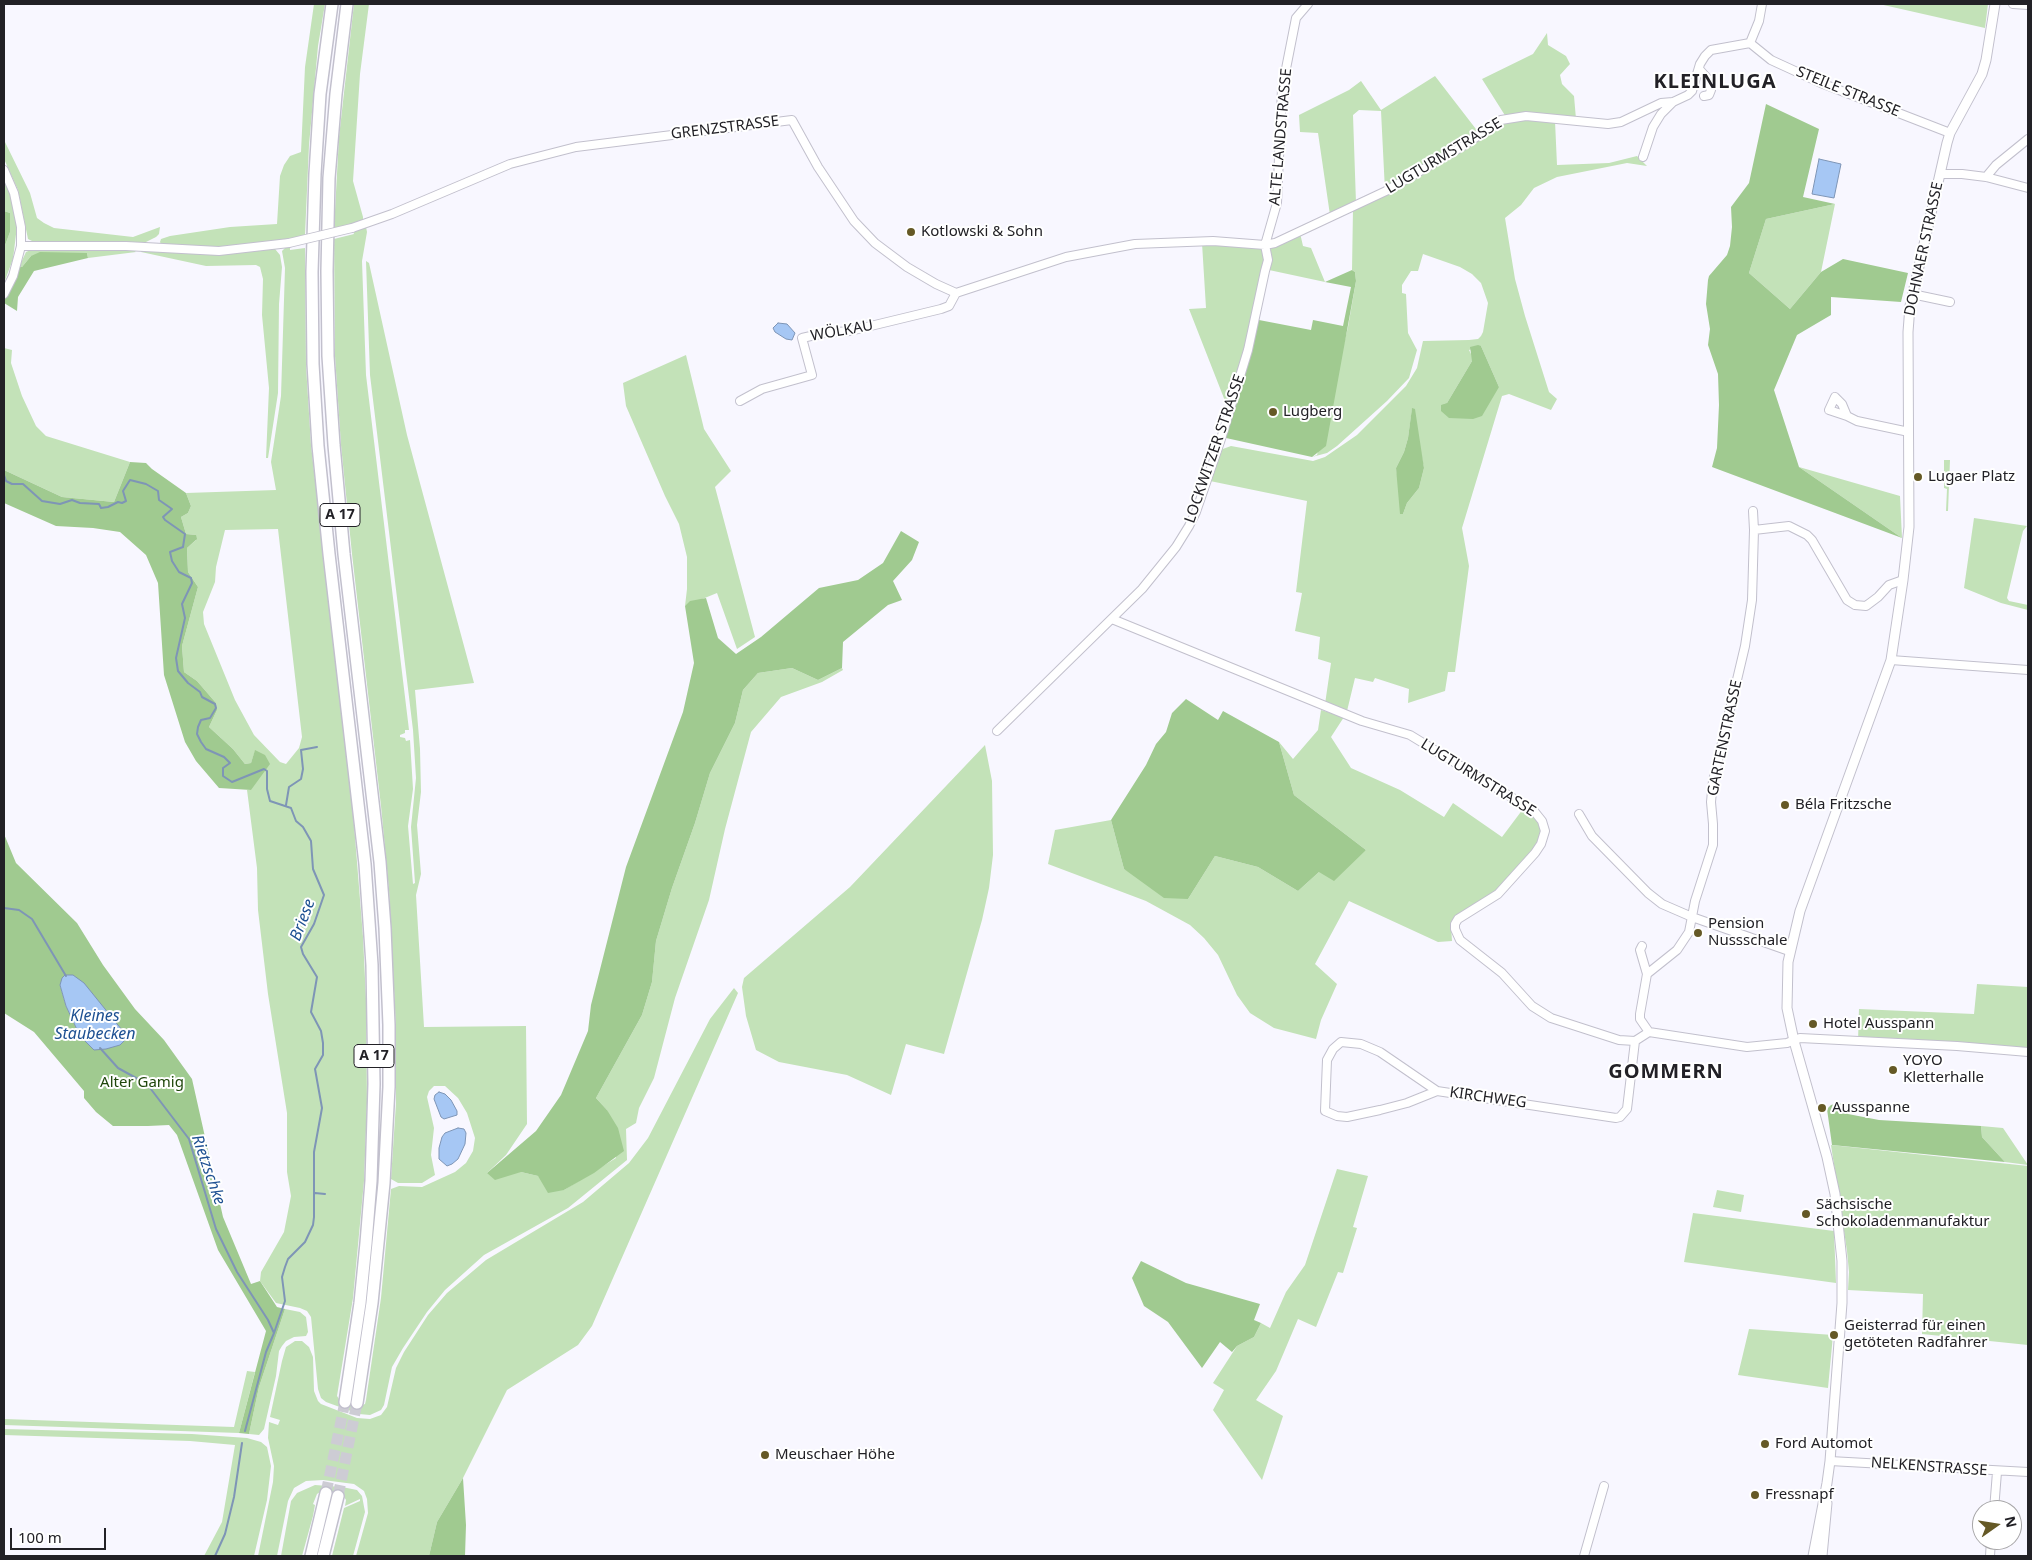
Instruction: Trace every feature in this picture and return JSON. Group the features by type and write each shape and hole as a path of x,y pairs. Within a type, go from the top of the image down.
{"highway":[{"name":"A 17","path":"332,4 320,94 314,174 312,272 314,364 318,446 329,554 365,864 372,965 374,1084 371,1181 366,1243 360,1303 345,1402"},
{"name":"A 17","path":"347,4 337,84 329,178 328,356 344,554 380,862 389,1025 389,1087 384,1183 372,1304 357,1404"},
{"path":"311,1556 326,1493"},
{"path":"323,1556 338,1496"}],"main road":[{"name":"DOHNAER STRASSE","path":"1827,1483 1842,1304 1840,1232 1835,1194 1787,1008 1786,982 1789,950 1800,911 1891,660 1909,527 1908,316 1950,133 1982,74 1995,4"},
{"path":"1813,1556 1827,1483"},
{"path":"1822,1556 1827,1513 1827,1483"}],"street":[{"name":"ALTE LANDSTRASSE","path":"1265,245 1277,203 1282,89 1296,18 1308,4"},
{"path":"1704,96 1709,95 1711,90 1709,80 1699,69 1705,56 1711,50 1750,43 1759,21 1762,4"},
{"path":"2013,4 2028,5"},
{"name":"STEILE STRASSE","path":"1750,43 1771,60 1821,83 1950,133"},
{"name":"LUGTURMSTRASSE","path":"1265,245 1275,243 1386,191 1463,146 1498,122 1509,118 1526,116 1615,124 1631,119 1661,103 1673,102 1688,95 1692,91 1699,69"},
{"path":"1643,157 1653,127 1661,114 1673,102"},
{"name":"GRENZSTRASSE","path":"21,246 126,246 219,251 289,243 352,228 392,214 510,164 576,147 792,120 818,167 854,221 875,243 907,267 956,293"},
{"path":"1986,177 1996,165 2028,139"},
{"path":"4,170 14,193 21,227 21,246 13,276 4,293"},
{"path":"1940,174 1986,177 2028,188"},
{"path":"956,293 1066,257 1135,244 1212,241 1265,245"},
{"name":"LOCKWITZER STRASSE","path":"997,731 1142,589 1186,533 1196,512 1220,442 1248,350 1268,260 1265,245"},
{"name":"WÖLKAU","path":"740,401 762,389 812,375 802,338 824,333 850,331 941,309 949,306 956,293"},
{"path":"1912,294 1950,302"},
{"path":"1847,416 1856,421 1909,432"},
{"name":"GARTENSTRASSE","path":"1647,974 1681,946 1691,928 1695,901 1712,845 1711,802 1713,781 1745,646 1752,600 1753,511"},
{"path":"1754,530 1788,526 1807,535 1812,540 1847,600 1855,605 1866,606 1889,585 1903,580"},
{"name":"LUGTURMSTRASSE","path":"1112,619 1362,720 1410,736 1534,811 1542,820 1545,831 1541,844 1498,894 1458,919 1455,924 1457,935 1467,946 1502,973 1532,1006 1543,1014 1572,1027 1619,1040 1635,1041"},
{"path":"1891,660 2028,670"},
{"path":"1579,814 1592,836 1648,893 1669,908 1789,950"},
{"path":"1642,946 1640,950 1647,974 1640,1019 1649,1032"},
{"path":"1635,1041 1649,1032 1747,1047 1772,1046 1800,1038 1957,1046 2028,1052"},
{"name":"KIRCHWEG","path":"1437,1091 1400,1105 1347,1117 1336,1116 1325,1111 1326,1060 1333,1049 1341,1042 1353,1042 1373,1048 1437,1091 1620,1117 1627,1109 1635,1041"},
{"name":"NELKENSTRASSE","path":"1830,1461 1997,1472 2002,1470 2028,1472"},
{"path":"1995,1500 1997,1472"},
{"path":"1584,1556 1604,1486"}],"green space":[{"path":"314,4 325,4 318,46 309,145 305,235 289,240 255,245 220,247 162,246 161,239 170,236 230,227 277,224 280,176 290,156 301,152 305,67"},
{"path":"354,4 369,4 360,74 353,181 363,220 334,229 339,137"},
{"path":"1879,4 1988,4 1985,28"},
{"path":"1547,33 1548,45 1566,56 1570,64 1560,75 1562,84 1574,96 1576,119 1506,117 1482,79 1533,54"},
{"path":"1435,76 1479,133 1385,191 1381,111 1359,110 1353,115 1356,203 1330,215 1318,133 1300,132 1299,115 1349,90 1361,81 1381,110"},
{"path":"1766,104 1819,129 1803,197 1835,204 1766,219 1749,273 1790,309 1821,272 1843,259 1908,273 1901,302 1831,297 1831,315 1797,335 1774,390 1799,467 1902,538 1712,467 1717,448 1719,405 1718,374 1708,345 1710,329 1706,304 1708,280 1709,276 1727,255 1730,246 1732,227 1731,207 1749,183"},
{"path":"1521,118 1555,121 1557,165 1609,163 1637,156 1647,166 1627,163 1557,177 1534,188 1521,205 1505,218 1515,279 1525,316 1549,392 1557,399 1551,410 1509,394 1502,396 1462,528 1469,566 1455,672 1448,672 1445,691 1408,703 1409,689 1375,678 1373,682 1355,678 1347,711 1325,704 1331,663 1318,659 1320,637 1295,631 1302,593 1296,592 1307,501 1210,481 1220,450 1231,446 1313,461 1325,457 1357,435 1406,386 1417,368 1423,341 1469,340 1478,339 1481,336 1488,303 1481,283 1472,274 1460,267 1423,254 1418,271 1411,271 1402,285 1402,293 1406,294 1408,333 1417,350 1409,378 1387,401 1337,446 1327,453 1312,457 1317,455 1348,327 1356,281 1355,272 1352,270 1353,209 1499,123","holes":["1481,346 1499,387 1441,405 1447,403 1472,361 1469,350","1412,409 1424,468 1419,488 1407,503 1403,514 1396,468 1408,438"]},
{"path":"4,140 30,193 37,218 44,223 54,228 133,237 160,227 159,234 142,244 34,242 28,239 18,190 4,159"},
{"path":"4,177 11,193 17,226 13,259 4,283 4,248 10,232 10,213 4,211"},
{"path":"1835,204 1821,272 1790,309 1749,273 1766,219"},
{"path":"4,211 10,213 10,232 4,248"},
{"path":"366,227 367,232 362,261 366,375 409,730 405,730 405,733 400,735 400,737 405,738 406,741 410,740 413,789 408,826 413,884 415,883 411,827 416,778 413,730 370,375 366,261 369,263 407,435 474,683 415,690 420,749 421,792 417,825 421,874 416,895 424,1027 526,1026 527,1124 506,1155 487,1173 521,1172 538,1176 564,1190 616,1158 607,1110 596,1098 642,1015 652,982 656,941 672,888 710,773 735,723 743,690 758,673 792,668 818,680 842,668 843,670 822,682 781,697 751,732 725,829 709,900 675,998 654,1078 639,1108 636,1123 626,1129 627,1160 568,1208 484,1255 445,1290 427,1312 392,1367 384,1405 381,1410 370,1415 359,1414 326,1402 321,1398 318,1389 311,1317 307,1311 300,1308 276,1303 260,1281 261,1272 284,1232 291,1196 287,1172 287,1113 268,994 258,910 257,868 247,790 251,790 255,751 251,763 245,764 233,749 209,727 217,710 216,703 197,681 184,672 182,646 198,587 188,572 187,548 196,540 196,535 186,534 181,517 188,513 191,506 186,493 276,490 271,462 281,396 285,268 282,251 286,247 290,247 290,250 305,248 306,366 311,445 353,812 366,999 367,1103 364,1181 353,1298 337,1396 341,1402 360,1406 365,1404 366,1400 381,1298 391,1189 399,1186 422,1187 455,1172 466,1163 473,1151 475,1138 467,1113 458,1098 445,1086 434,1086 429,1091 427,1097 434,1128 431,1155 435,1175 422,1183 398,1183 391,1179 396,1103 396,1028 389,890 352,554 341,445 335,356 334,239 354,234 353,231","holes":["278,529 302,737 299,748 286,764 280,762 254,735 235,700 204,624 203,612 215,582 216,567 225,530"]},
{"path":"1300,233 1303,246 1311,248 1325,282 1269,270 1272,258 1270,247"},
{"path":"1202,243 1261,248 1265,259 1245,350 1227,406 1189,309 1206,308"},
{"path":"33,249 132,249 136,252 88,258 87,253 31,256 22,267 19,267 26,252"},
{"path":"275,249 280,255 282,267 279,304 278,393 268,458 266,458 269,388 262,315 263,279 260,267 256,265 206,266 141,252 142,250 218,254"},
{"path":"40,252 87,253 88,258 34,271 18,297 17,311 4,303 4,298 19,267 22,267 31,256"},
{"path":"1352,270 1355,272 1356,281 1326,446 1312,457 1226,438 1224,433 1259,320 1311,330 1313,320 1343,326 1351,287 1325,282"},
{"path":"1481,346 1499,387 1482,416 1473,419 1449,418 1441,411 1441,405 1447,403 1472,361 1470,347"},
{"path":"4,348 12,350 11,363 22,396 36,426 46,436 130,462 114,502 62,497 4,470"},
{"path":"686,355 704,429 731,471 715,487 755,637 737,649 717,593 685,606 687,557 679,524 626,406 623,383"},
{"path":"1412,408 1415,409 1424,468 1419,488 1407,503 1403,514 1400,514 1396,468 1408,438"},
{"path":"1944,460 1950,460 1948,511 1946,511 1947,489 1944,488"},
{"path":"130,462 146,463 186,493 191,506 188,513 181,517 186,534 196,535 197,539 187,548 188,572 198,587 182,646 184,672 197,681 216,703 217,710 209,727 233,749 245,764 251,763 255,750 265,755 270,764 251,790 219,788 196,761 185,742 164,675 158,583 146,555 120,532 56,526 4,503 4,470 62,497 114,502"},
{"path":"1799,467 1900,496 1902,538"},
{"path":"1974,518 2027,526 2023,531 2007,598 2009,601 2028,605 2028,610 2001,603 1964,588"},
{"path":"901,531 919,542 912,560 893,581 902,600 888,605 843,642 842,668 818,680 792,668 758,673 743,690 735,723 710,773 672,888 656,941 652,982 642,1015 596,1098 607,1110 618,1128 624,1151 594,1173 564,1190 548,1193 538,1176 521,1172 495,1180 487,1173 536,1131 561,1095 588,1031 591,1005 626,867 683,712 694,663 685,606 690,601 706,598 718,638 736,654 761,637 819,588 858,580 883,563"},
{"path":"1186,699 1218,720 1223,711 1279,742 1294,795 1366,850 1334,881 1319,872 1298,891 1258,867 1215,856 1188,899 1164,898 1124,869 1111,820 1146,765 1156,744 1166,732 1172,713"},
{"path":"1321,710 1344,717 1331,737 1351,768 1400,790 1444,817 1453,803 1502,837 1523,809 1538,820 1541,831 1539,843 1502,886 1488,898 1452,920 1452,941 1438,942 1349,901 1315,964 1337,984 1321,1020 1316,1039 1274,1028 1250,1013 1237,995 1218,955 1190,925 1146,901 1048,864 1055,830 1111,820 1124,869 1188,899 1215,856 1258,867 1298,891 1319,872 1366,850 1294,795 1279,742 1293,759 1318,730"},
{"path":"985,745 992,781 993,855 989,888 982,920 944,1054 906,1044 891,1095 847,1075 779,1062 756,1050 746,1016 742,987 744,978 850,887"},
{"name":"Alter Gamig","path":"4,834 16,863 77,923 103,965 135,1009 164,1040 192,1079 223,1217 251,1284 260,1281 277,1307 285,1309 259,1387 249,1434 239,1433 266,1331 218,1250 177,1135 169,1125 113,1126 96,1112 84,1098 84,1091 34,1032 4,1013","holes":["60,985 122,1030 125,1040 80,1036 66,1006"]},
{"path":"1977,984 2028,987 2028,1056 1858,1041 1859,1009 1974,1014"},
{"path":"734,988 738,993 592,1326 578,1345 507,1390 463,1478 437,1522 429,1556 356,1556 368,1513 367,1499 364,1491 354,1484 323,1480 306,1481 294,1488 288,1501 277,1556 258,1556 273,1482 274,1466 268,1438 269,1422 278,1425 280,1420 270,1417 286,1347 295,1341 302,1341 309,1347 313,1357 314,1391 321,1404 357,1418 370,1419 381,1415 387,1407 396,1368 404,1352 428,1315 447,1293 486,1260 583,1202 629,1163 648,1138 710,1019"},
{"path":"1839,1103 1846,1106 1848,1114 1879,1120 1981,1126 1982,1137 2005,1162 1832,1145 1827,1109 1831,1105"},
{"path":"1981,1126 2003,1128 2028,1165 2005,1162 1982,1137"},
{"path":"1831,1145 2028,1166 2028,1345 1922,1334 1923,1294 1848,1290 1847,1251"},
{"path":"1337,1169 1368,1176 1353,1227 1357,1228 1343,1273 1338,1272 1316,1327 1298,1319 1276,1371 1256,1400 1283,1416 1262,1480 1213,1410 1224,1390 1213,1383 1237,1346 1254,1337 1261,1323 1270,1328 1286,1292 1305,1265"},
{"path":"1717,1190 1744,1195 1741,1212 1713,1207"},
{"path":"1693,1213 1834,1231 1836,1283 1684,1262"},
{"path":"1141,1261 1186,1283 1260,1304 1254,1320 1261,1323 1254,1337 1237,1346 1232,1352 1220,1342 1202,1368 1168,1322 1144,1306 1132,1278"},
{"path":"285,1309 300,1312 306,1317 308,1332 306,1336 294,1337 286,1341 279,1351 276,1376 264,1429 259,1435 249,1434 259,1387"},
{"path":"1749,1329 1833,1335 1828,1388 1738,1375"},
{"path":"247,1371 255,1372 239,1433 4,1425 4,1419 234,1427"},
{"path":"4,1429 192,1434 247,1438 261,1442 267,1447 271,1466 267,1500 254,1556 204,1556 222,1522 235,1445 190,1441 4,1435"},
{"path":"463,1478 466,1525 465,1556 429,1556 437,1522"},
{"path":"315,1485 357,1490 362,1496 365,1512 353,1556 332,1556 344,1508 360,1501 360,1499 345,1506 346,1500 343,1495 323,1490 317,1494 313,1504 315,1505 313,1516 302,1556 281,1556 291,1501 297,1493"}],"water":[{"path":"1819,159 1841,164 1834,198 1812,194"},
{"path":"778,323 787,324 795,333 792,340 786,339 775,332 773,328"},
{"name":"Kleines Staubecken","path":"65,975 73,975 84,983 122,1030 125,1040 120,1045 94,1050 80,1036 66,1006 60,985"},
{"path":"439,1092 445,1094 451,1100 457,1115 444,1119 441,1117 434,1099 435,1095"},
{"path":"458,1128 464,1129 466,1133 465,1144 458,1159 447,1166 439,1159 442,1137 445,1133"}],"waterway":[{"name":"Briese","path":"4,475 6,481 12,484 23,484 42,501 60,504 72,500 80,503 99,504 101,508 118,502 122,503 126,501 123,491 130,480 146,484 158,491 159,500 172,509 163,517 185,534 183,547 170,552 172,561 179,572 191,578 192,583 182,604 185,618 176,658 178,671 188,683 200,692 202,697 215,704 216,708 210,718 201,720 197,734 206,749 224,757 230,763 223,768 223,776 232,782 264,769 267,771 267,789 270,801 291,808 296,821 303,827 311,841 313,869 324,895 314,924 301,947 303,954 317,977 311,1012 321,1031 323,1043 323,1055 315,1069 322,1108 314,1152 314,1217 313,1225 305,1242 288,1259 285,1267 282,1277 285,1301 266,1352 245,1431"},
{"path":"286,805 289,787 301,779 303,769 301,750 317,747"},
{"name":"Rietzschke","path":"4,908 19,910 32,919 66,976"},
{"name":"Rietzschke","path":"100,1048 118,1068 147,1084 189,1139 216,1229 237,1272 268,1320 274,1333"},
{"path":"315,1193 325,1194"},
{"name":"Rietzschke","path":"215,1556 225,1534 234,1497 242,1443"}],"tunnel":[{"path":"326,1493 345,1402"},
{"path":"338,1496 357,1403"}],"place":[{"name":"Kotlowski & Sohn","path":"911,232"},
{"name":"Lugberg","path":"1273,412"},
{"name":"Lugaer Platz","path":"1918,477"},
{"name":"Béla Fritzsche","path":"1785,805"},
{"name":"Pension Nussschale","path":"1698,933"},
{"name":"Hotel Ausspann","path":"1813,1024"},
{"name":"YOYO Kletterhalle","path":"1893,1070"},
{"name":"Ausspanne","path":"1822,1108"},
{"name":"Sächsische Schokoladenmanufaktur","path":"1806,1214"},
{"name":"Geisterrad für einen getöteten Radfahrer","path":"1834,1335"},
{"name":"Ford Automot","path":"1765,1444"},
{"name":"Meuschaer Höhe","path":"765,1455"},
{"name":"Fressnapf","path":"1755,1495"}],"district":[{"name":"KLEINLUGA","path":"1715,82"},
{"name":"GOMMERN","path":"1666,1072"}]}
